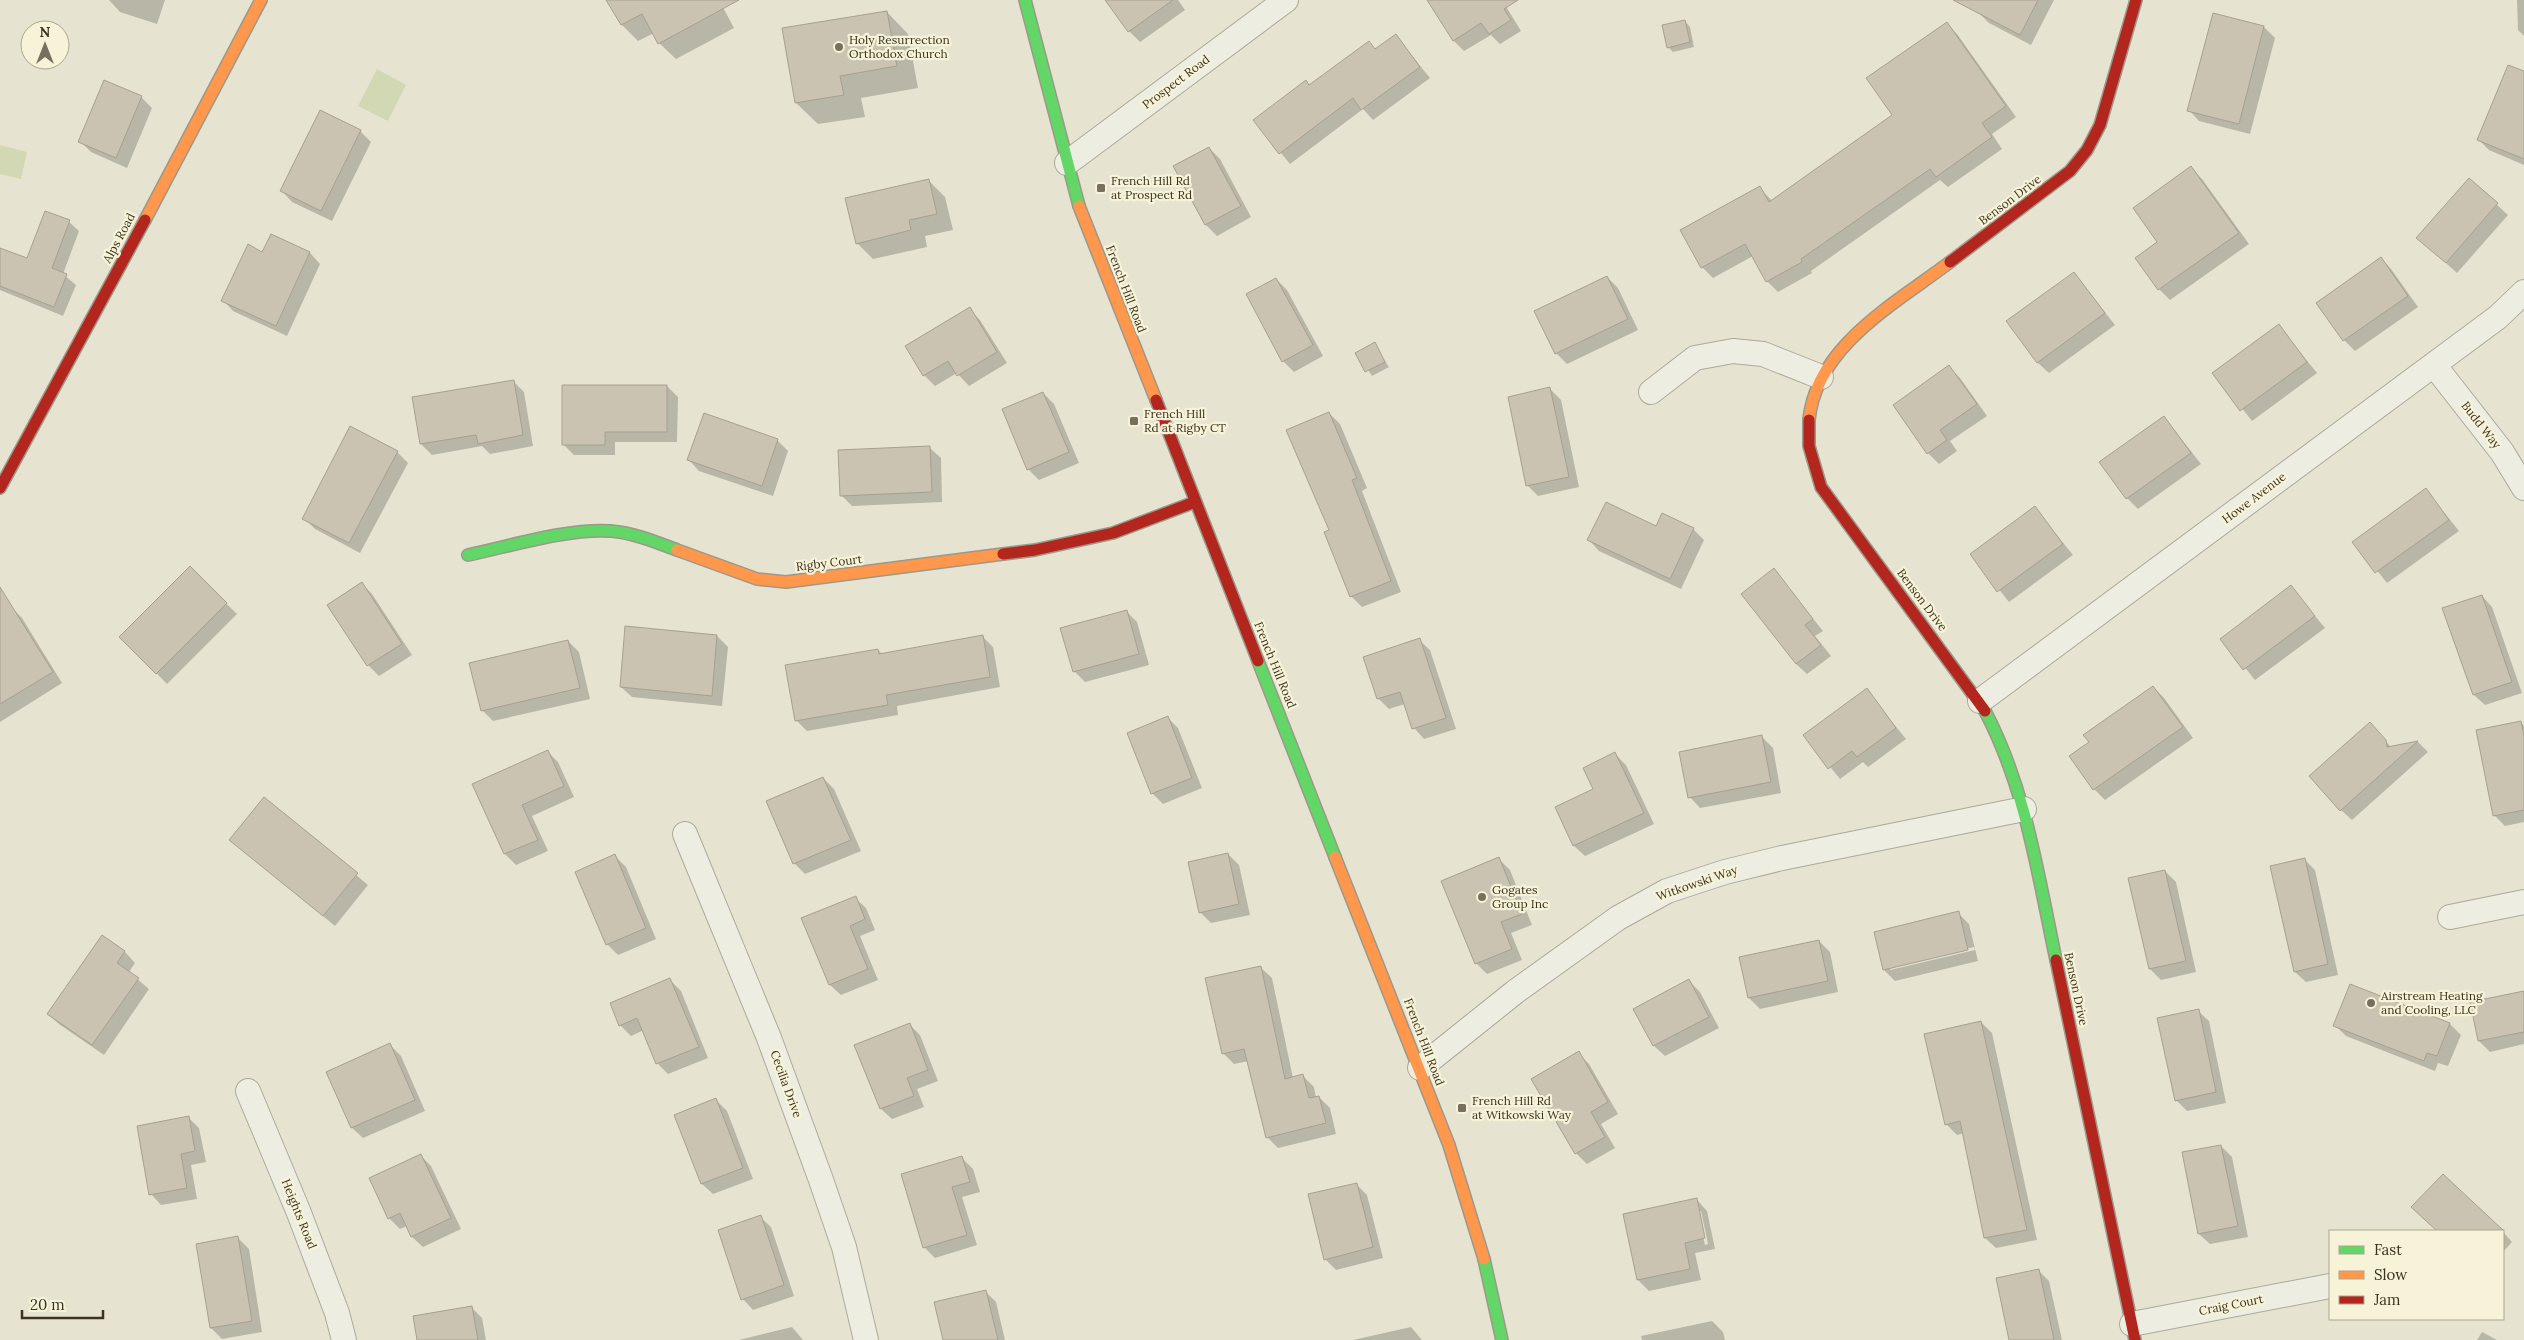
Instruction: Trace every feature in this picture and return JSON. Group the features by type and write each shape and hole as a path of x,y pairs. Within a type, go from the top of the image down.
{"street":[{"name":"Alps Road","path":"0,488 56,387 261,0"},
{"name":"French Hill Road","path":"1025,0 1075,195 1108,284 1420,1068 1468,1202 1489,1274 1502,1340"},
{"name":"Prospect Road","path":"1067,163 1286,0"},
{"name":"Benson Drive","path":"2134,1332 2024,809 2014,771 2001,740 1980,701 1821,487 1811,463 1807,436 1808,409 1820,377 1830,360 1848,340 2070,171 2087,150 2100,125 2136,0"},
{"name":"Howe Avenue","path":"1980,701 2498,317 2524,292"},
{"path":"1651,392 1695,358 1733,351 1762,354 1820,377"},
{"name":"Budd Way","path":"2434,365 2502,452 2524,488"},
{"name":"Rigby Court","path":"468,555 578,532 611,531 643,537 756,579 786,582 1035,550 1113,533 1195,502"},
{"name":"Witkowski Way","path":"1420,1068 1515,992 1570,952 1618,918 1667,891 1726,872 1782,858 2024,809"},
{"name":"Cecilia Drive","path":"686,834 768,1038 821,1180 844,1247 866,1340"},
{"path":"2450,917 2524,902"},
{"name":"Heights Road","path":"248,1091 338,1313 344,1340"},
{"name":"Craig Court","path":"2134,1332 2329,1286"}],"green space":[{"path":"377,69 406,85 388,121 358,106"},
{"path":"0,145 27,152 21,179 0,174"}],"building":[{"path":"606,0 739,0 658,44 642,14 621,25"},
{"path":"1105,0 1173,0 1128,32"},
{"path":"1427,0 1518,0 1504,9 1511,20 1489,34 1481,23 1453,41"},
{"path":"1953,0 2038,0 2020,35"},
{"name":"Holy Resurrection Orthodox Church","path":"887,11 897,66 840,76 844,95 795,103 782,28"},
{"path":"2213,13 2264,26 2239,124 2187,111"},
{"path":"1685,20 1690,42 1667,48 1662,25"},
{"path":"1947,22 2006,106 1982,123 1992,137 1936,177 1930,169 1801,259 1802,262 1766,282 1745,244 1701,268 1680,230 1760,186 1769,202 1892,115 1866,78"},
{"path":"1396,34 1420,67 1361,110 1353,98 1279,154 1253,120 1306,80 1309,85 1369,41 1375,49"},
{"path":"2508,65 2524,71 2524,159 2477,140"},
{"path":"104,80 142,96 116,158 78,142"},
{"path":"320,110 361,130 321,211 280,191"},
{"path":"1209,147 1241,206 1205,225 1173,166"},
{"path":"2191,166 2239,233 2158,290 2135,258 2157,242 2133,208"},
{"path":"2469,178 2498,203 2446,263 2416,238"},
{"path":"929,179 937,214 909,220 911,230 856,244 845,198"},
{"path":"45,211 70,220 52,268 67,274 54,307 0,286 0,248 27,258"},
{"path":"271,234 310,252 276,326 221,301 248,244 262,252"},
{"path":"2381,257 2408,296 2343,341 2316,303"},
{"path":"2074,272 2105,313 2037,363 2006,321"},
{"path":"1607,276 1628,319 1555,354 1534,311"},
{"path":"1276,278 1313,345 1282,362 1246,294"},
{"path":"970,307 997,352 957,376 948,361 923,376 905,346"},
{"path":"2279,324 2307,362 2240,411 2212,373"},
{"path":"1375,342 1385,362 1365,372 1355,353"},
{"path":"1949,365 1977,404 1940,430 1947,440 1927,454 1893,405"},
{"path":"514,380 523,435 478,444 476,435 420,444 412,397"},
{"path":"562,385 667,385 667,432 605,432 605,445 562,445"},
{"path":"1550,387 1569,477 1526,486 1508,397"},
{"path":"1043,392 1069,452 1027,470 1002,409"},
{"path":"1329,412 1357,478 1352,480 1391,581 1350,597 1324,532 1329,530 1286,430"},
{"path":"704,413 778,439 762,486 687,460"},
{"path":"2164,416 2191,453 2126,499 2099,462"},
{"path":"350,426 398,451 349,543 302,519"},
{"path":"930,446 932,492 840,496 838,450"},
{"path":"2426,488 2449,520 2375,573 2352,542"},
{"path":"1606,502 1656,526 1662,513 1694,528 1670,579 1587,540"},
{"path":"2035,506 2063,544 1997,592 1970,554"},
{"path":"190,566 227,603 156,674 119,637"},
{"path":"1774,568 1813,619 1805,625 1821,645 1796,664 1741,594"},
{"path":"362,582 402,644 367,666 327,605"},
{"path":"2291,585 2315,616 2243,670 2220,639"},
{"path":"0,587 53,672 0,704"},
{"path":"2482,595 2512,682 2473,695 2442,608"},
{"path":"1127,610 1139,654 1073,672 1060,628"},
{"path":"625,626 717,635 712,696 620,687"},
{"path":"983,635 990,677 886,695 888,705 795,721 785,665 878,649 879,654"},
{"path":"1420,638 1446,718 1412,729 1400,692 1377,699 1363,657"},
{"path":"568,640 580,688 481,711 469,663"},
{"path":"2153,686 2183,727 2093,790 2069,756 2089,742 2083,735"},
{"path":"1867,688 1896,728 1857,757 1852,751 1828,769 1803,735"},
{"path":"1168,716 1192,778 1151,794 1127,733"},
{"path":"2521,721 2524,736 2524,810 2493,816 2476,730"},
{"path":"2370,722 2386,740 2387,747 2418,741 2340,811 2309,776"},
{"path":"1762,735 1771,782 1688,798 1679,752"},
{"path":"548,750 564,786 522,805 538,840 504,854 472,784"},
{"path":"1615,752 1644,813 1573,846 1555,807 1593,789 1583,768"},
{"path":"823,777 851,840 793,864 766,801"},
{"path":"264,797 358,873 323,916 229,840"},
{"path":"1228,853 1239,904 1199,913 1188,862"},
{"path":"615,854 646,928 606,945 575,872"},
{"name":"Gogates Group Inc","path":"1499,857 1522,914 1501,922 1512,949 1475,964 1441,881"},
{"path":"2305,858 2328,964 2294,972 2270,866"},
{"path":"2165,870 2186,961 2149,969 2128,878"},
{"path":"856,896 865,919 850,926 868,969 829,985 801,918"},
{"path":"1959,911 1968,950 1883,970 1874,932"},
{"path":"102,935 125,951 117,963 139,978 92,1045 47,1014"},
{"path":"1819,940 1828,981 1748,998 1739,957"},
{"path":"1261,966 1285,1079 1303,1074 1309,1098 1319,1096 1326,1123 1266,1138 1244,1049 1222,1054 1205,978"},
{"path":"670,978 699,1047 656,1064 637,1018 619,1026 610,1003"},
{"path":"1689,979 1709,1017 1653,1046 1633,1009"},
{"name":"Airstream Heating and Cooling, LLC","path":"2350,984 2450,1023 2437,1056 2427,1053 2424,1061 2333,1026"},
{"path":"2524,991 2524,1032 2478,1041 2470,1002"},
{"path":"2199,1009 2216,1092 2175,1101 2157,1018"},
{"path":"1981,1021 2027,1230 1984,1238 1960,1121 1945,1125 1924,1034"},
{"path":"910,1023 928,1070 907,1078 914,1096 880,1109 854,1045"},
{"path":"390,1043 415,1100 351,1128 326,1072"},
{"path":"1579,1051 1608,1102 1591,1112 1605,1137 1575,1154 1531,1079"},
{"path":"716,1098 743,1168 701,1184 674,1115"},
{"path":"189,1116 195,1151 181,1154 187,1188 149,1195 137,1126"},
{"path":"2221,1145 2238,1226 2198,1234 2182,1152"},
{"path":"421,1154 451,1218 411,1237 400,1213 388,1219 369,1178"},
{"path":"962,1156 970,1182 952,1187 967,1235 923,1248 901,1174"},
{"path":"2443,1174 2503,1230 2436,1230 2411,1207"},
{"path":"1357,1183 1373,1247 1324,1260 1308,1194"},
{"path":"1697,1198 1705,1238 1685,1243 1690,1269 1637,1280 1623,1214"},
{"path":"761,1215 784,1285 741,1300 718,1230"},
{"path":"238,1236 252,1321 210,1328 196,1244"},
{"path":"2039,1269 2054,1340 2009,1340 1996,1278"},
{"path":"986,1290 998,1340 943,1340 934,1302"},
{"path":"472,1306 478,1340 417,1340 413,1316"}],"traffic: fast":[{"path":"1025,0 1079,206"},
{"path":"468,555 558,535 594,531 628,534 677,550"},
{"path":"1258,661 1335,857"},
{"path":"1985,711 2011,771 2021,802 2056,960"},
{"path":"1484,1259 1502,1340"}],"traffic: slow":[{"path":"145,220 261,0"},
{"path":"1079,206 1156,400"},
{"path":"1809,420 1815,394 1826,370 1842,348 1884,310 1950,262"},
{"path":"677,550 757,579 786,582 1003,554"},
{"path":"1335,857 1449,1145 1484,1259"}],"traffic: jam":[{"path":"1950,262 2070,171 2087,150 2100,125 2136,0"},
{"path":"0,488 145,220"},
{"path":"1156,400 1258,661"},
{"path":"1809,420 1809,446 1821,487 1985,711"},
{"path":"1003,554 1035,550 1113,533 1195,502"},
{"path":"2056,960 2135,1340"}],"place":[{"name":"Holy Resurrection Orthodox Church","path":"839,47"},
{"name":"French Hill Rd at Prospect Rd","path":"1101,188"},
{"name":"French Hill Rd at Rigby CT","path":"1134,421"},
{"name":"Gogates Group Inc","path":"1482,897"},
{"name":"Airstream Heating and Cooling, LLC","path":"2371,1003"},
{"name":"French Hill Rd at Witkowski Way","path":"1462,1108"}]}
